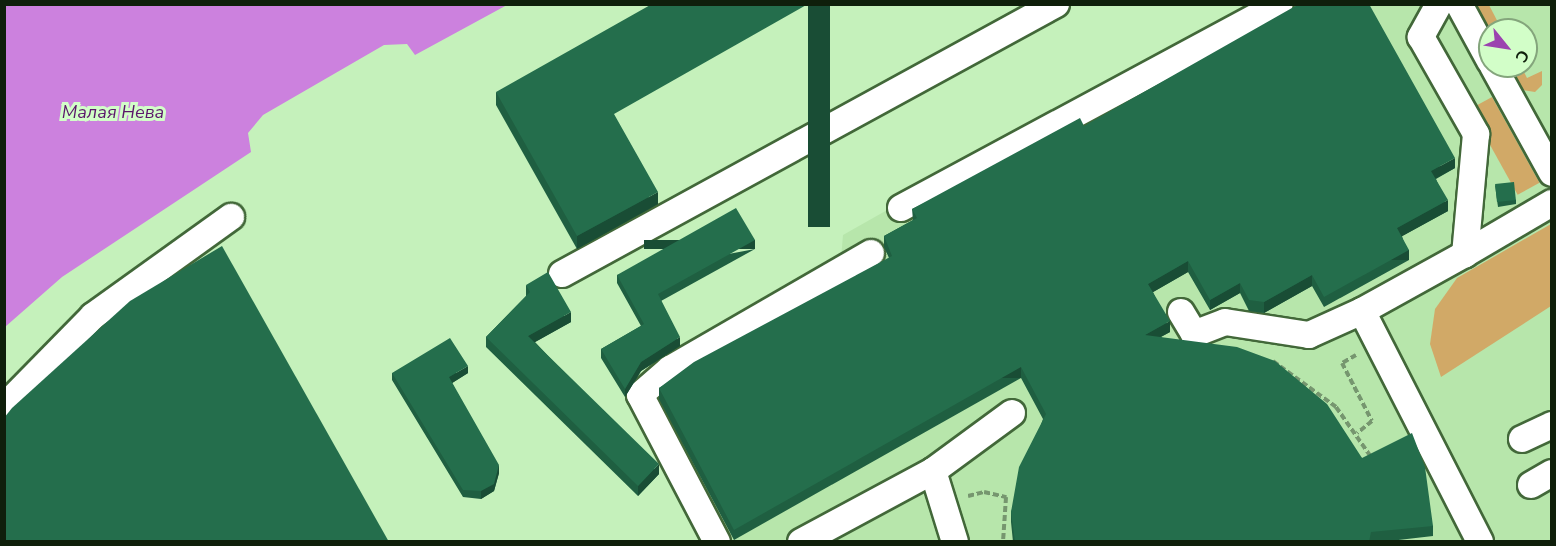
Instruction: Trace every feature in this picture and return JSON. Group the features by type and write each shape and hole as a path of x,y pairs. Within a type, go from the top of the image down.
{"lane":[{"path":"562,274 1056,4"},
{"path":"902,207 1280,4"},
{"path":"1439,4 1421,37 1476,134 1465,254"},
{"path":"1459,4 1478,39"},
{"path":"1500,78 1551,173"},
{"path":"1181,312 1194,334 1225,322 1309,334 1362,311 1551,203"},
{"path":"4,407 93,316 231,217"},
{"path":"717,542 640,395 670,369 871,253"},
{"path":"1362,311 1480,542"},
{"path":"801,542 933,471 1012,413"},
{"path":"1522,439 1551,425"},
{"path":"933,471 955,542"}],"path":[{"path":"1267,359 1318,389 1357,432 1376,467"},
{"path":"1342,363 1372,421 1357,432"},
{"path":"984,492 1006,497 1003,542"}],"shaded area":[{"path":"1250,5 1551,5 1551,541 711,541 631,397 643,374 841,259 843,235"},
{"path":"1474,5 1489,5 1496,18 1481,18"},
{"path":"1542,71 1542,85 1535,92 1522,90 1514,78 1538,78 1538,73"},
{"path":"1492,97 1540,183 1518,195 1470,109"},
{"path":"1551,224 1551,306 1441,377 1430,344 1435,309 1457,278"}],"water":[{"name":"Малая Нева","path":"5,4 507,5 415,55 407,44 384,45 263,115 248,133 251,152 62,277 5,327"}],"building":[{"path":"652,4 808,4 614,114 658,192 577,236 496,92"},
{"path":"1299,4 1369,4 1455,158 1431,171 1448,200 1397,228 1409,250 1324,297 1312,275 1264,302 1249,300 1240,283 1210,300 1188,261 1148,284 1170,321 1145,335 1237,347 1275,361 1327,404 1362,458 1412,433 1425,467 1433,526 1371,532 1369,542 1015,542 1011,512 1019,467 1046,414 1021,367 734,530 659,388 694,362 892,256 884,236 917,218 912,209 1080,118 1084,126"},
{"path":"1514,182 1516,200 1497,202 1495,184"},
{"path":"736,208 755,240 658,294 680,337 641,362 625,389 601,349 644,324 617,275"},
{"path":"222,246 389,542 4,542 4,418 12,408 130,301"},
{"path":"548,272 571,312 528,336 659,464 638,486 486,337 530,292 526,285"},
{"path":"450,338 468,366 449,377 499,465 494,484 481,491 463,490 392,373"}]}
